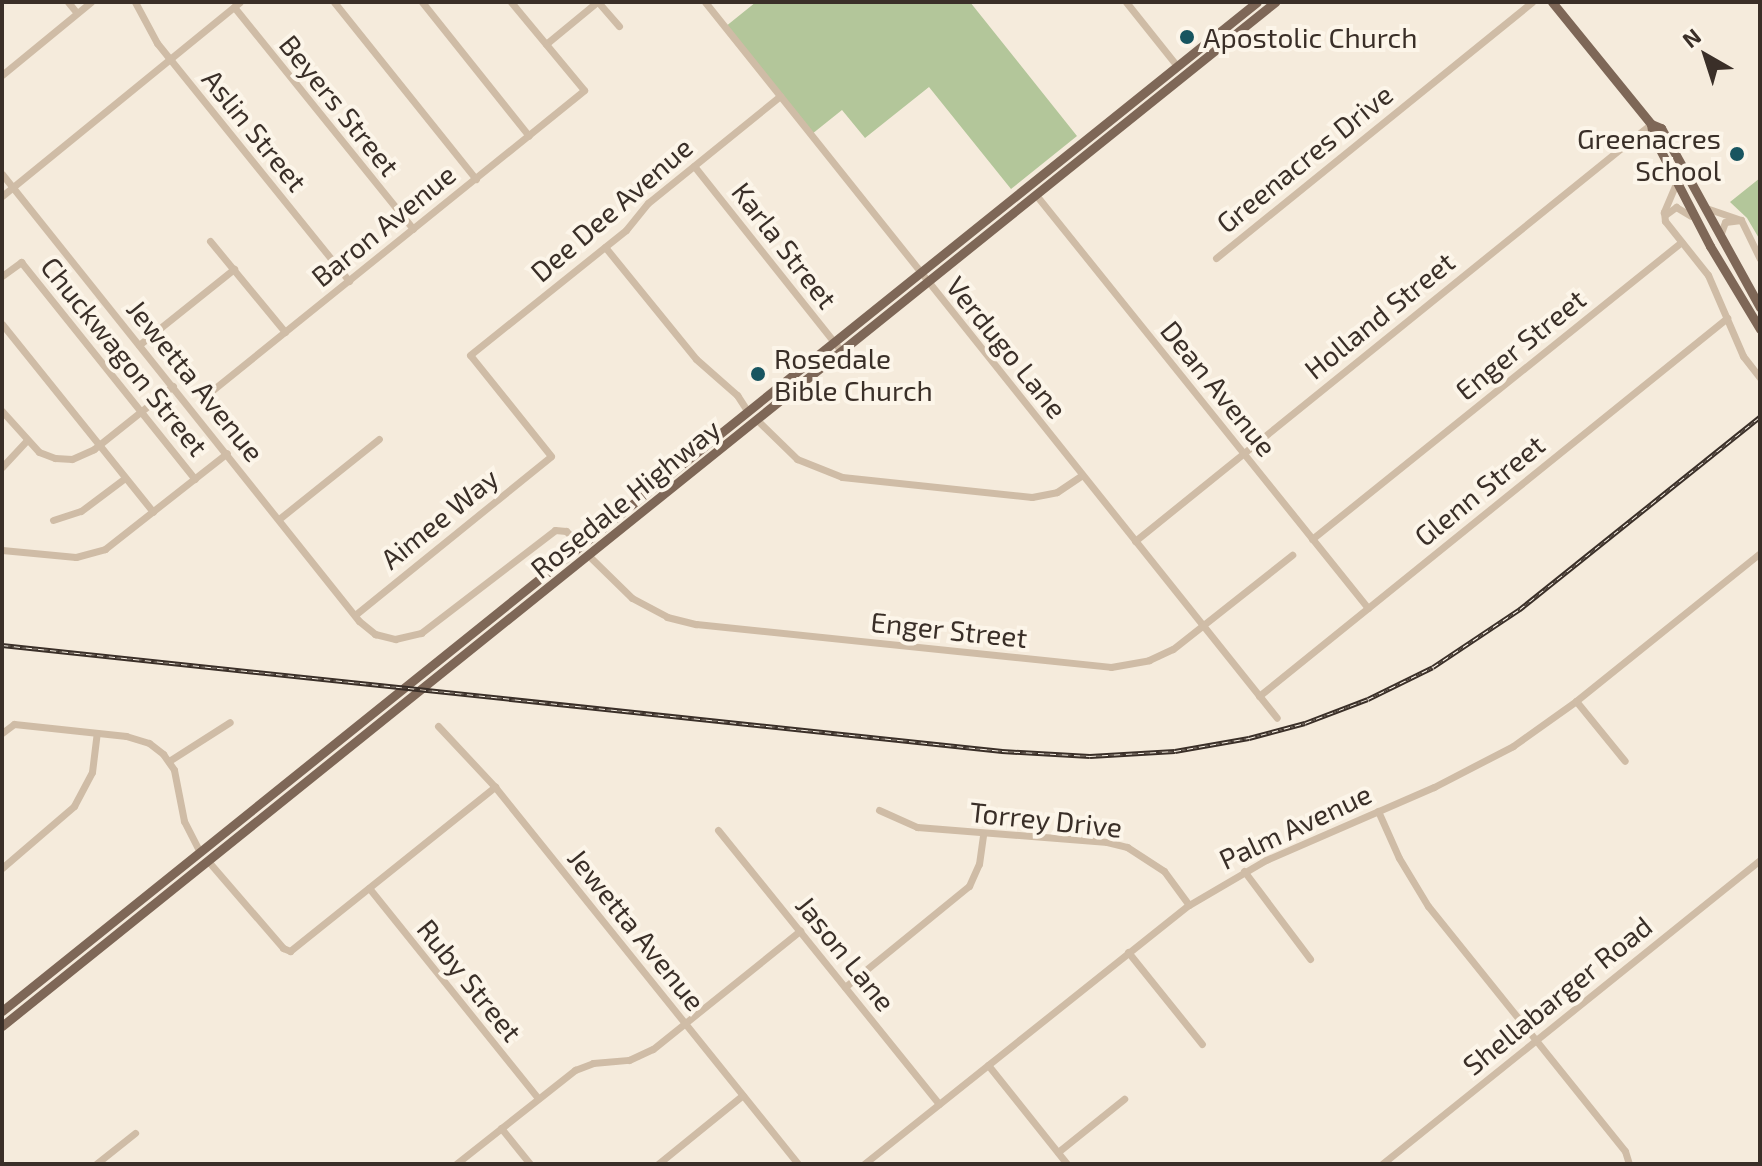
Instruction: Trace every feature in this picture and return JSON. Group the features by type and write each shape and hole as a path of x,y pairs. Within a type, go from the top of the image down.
{"main road":[{"name":"Rosedale Highway","path":"2,1011 1257,2"},
{"path":"1192,69 1218,41 1266,2"},
{"name":"Rosedale Highway","path":"4,1025 1275,2"},
{"path":"1552,2 1651,124 1661,128 1720,240 1760,307"},
{"path":"1651,124 1653,136 1698,222 1760,329"},
{"path":"1036,195 1036,188 1041,182 1084,147 1097,130"},
{"path":"980,240 988,226 1011,207 1010,201"},
{"path":"757,420 758,411 791,379"},
{"path":"690,473 702,458 744,423 748,412"},
{"path":"589,556 589,547 633,510 640,499"},
{"path":"495,632 510,613 576,559 581,546"},
{"path":"208,861 211,850 287,789 305,768"},
{"path":"144,912 154,899 198,863 200,852"},
{"path":"4,1025 9,1014 55,974 66,960"}],"street":[{"path":"68,2 77,13"},
{"path":"2,75 91,2"},
{"name":"Aslin Street","path":"135,2 170,59 349,281"},
{"path":"334,2 476,179"},
{"path":"422,2 529,136"},
{"path":"511,2 546,44 597,2 619,26"},
{"name":"Verdugo Lane","path":"705,2 1277,718"},
{"path":"1126,2 1177,66"},
{"name":"Greenacres Drive","path":"1216,258 1532,2"},
{"path":"2,196 237,5"},
{"name":"Beyers Street","path":"237,5 413,229"},
{"name":"Baron Avenue","path":"209,393 584,90 546,44"},
{"name":"Dee Dee Avenue","path":"551,456 470,355 626,230 648,203 780,96"},
{"name":"Holland Street","path":"1135,541 1651,124"},
{"name":"Karla Street","path":"694,166 842,352"},
{"name":"Jewetta Avenue","path":"2,174 355,615 381,636 414,636 553,531 566,531 581,546"},
{"path":"1664,217 1677,181"},
{"name":"Dean Avenue","path":"1036,195 1368,608"},
{"path":"1664,217 1676,207 1698,222"},
{"path":"1704,207 1741,220 1760,259"},
{"path":"1664,217 1708,275 1743,356 1760,378"},
{"path":"1720,240 1725,222 1741,220"},
{"path":"210,241 285,332"},
{"name":"Enger Street","path":"1312,539 1681,242"},
{"path":"605,247 696,359 737,395 748,412"},
{"name":"Chuckwagon Street","path":"2,276 21,262 195,479"},
{"path":"139,345 234,269"},
{"name":"Glenn Street","path":"1259,696 1727,318"},
{"path":"2,324 153,512"},
{"path":"2,411 39,452 63,459 80,457 173,386"},
{"path":"757,420 797,459 842,477 1032,497 1057,492 1082,475"},
{"path":"279,519 379,439"},
{"path":"2,467 26,441"},
{"path":"2,550 86,556 113,544 227,453"},
{"name":"Aimee Way","path":"355,615 551,456"},
{"path":"53,520 81,511 125,478"},
{"name":"Palm Avenue","path":"864,1164 1189,905 1244,871 1474,768 1531,734 1760,553"},
{"name":"Enger Street","path":"589,556 619,589 643,606 696,624 1096,667 1149,660 1173,649 1292,555"},
{"path":"1576,701 1625,761"},
{"path":"169,761 230,722"},
{"path":"2,733 14,724 140,739 169,761 178,778 184,821 200,852"},
{"name":"Jewetta Avenue","path":"438,726 495,787 798,1164"},
{"path":"2,868 74,806 92,772 97,733"},
{"path":"208,861 283,948 290,951 495,787"},
{"name":"Torrey Drive","path":"879,810 917,827 983,835 1107,842 1127,847 1164,871 1189,905"},
{"path":"1378,811 1416,889 1625,1151 1629,1164"},
{"name":"Jason Lane","path":"718,830 939,1104"},
{"path":"845,987 969,886 977,871 983,835"},
{"name":"Shellabarger Road","path":"1382,1164 1760,860"},
{"path":"1244,871 1310,959"},
{"name":"Ruby Street","path":"369,888 538,1098"},
{"path":"456,1164 584,1065 629,1060 646,1053 800,931"},
{"path":"1128,952 1202,1044"},
{"path":"988,1065 1067,1164"},
{"path":"658,1164 743,1095"},
{"path":"1058,1152 1124,1099"},
{"path":"501,1128 530,1164"},
{"path":"96,1164 135,1133"}],"green space":[{"path":"756,2 970,2 1077,136 1011,189 929,87 865,138 842,110 812,134 725,27"},
{"path":"1760,178 1760,240 1747,218 1730,202"}],"railway":[{"path":"2,645 1002,751 1090,756 1175,751 1249,738 1305,723 1368,699 1433,667 1520,609 1760,417"}],"place":[{"name":"Apostolic Church","path":"1187,37"},
{"name":"Greenacres School","path":"1737,154"},
{"name":"Rosedale Bible Church","path":"758,374"}]}
